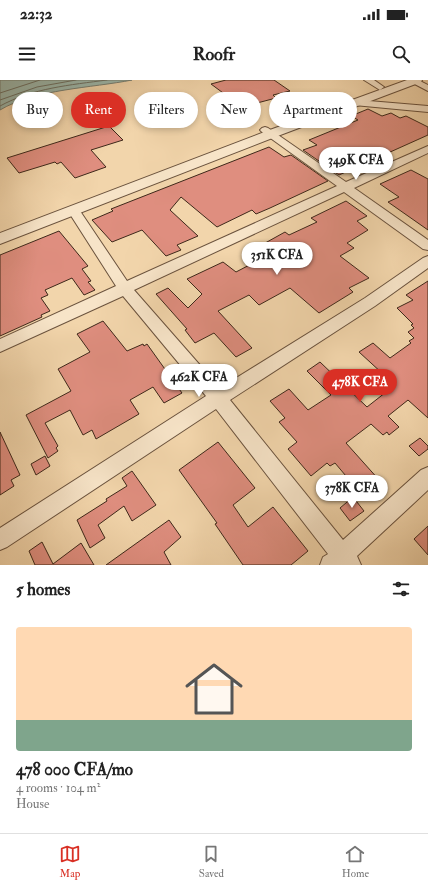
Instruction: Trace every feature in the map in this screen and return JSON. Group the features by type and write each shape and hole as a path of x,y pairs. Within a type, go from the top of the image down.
{"street":[{"path":"368,80 380,87"},
{"path":"0,239 74,211 396,80"},
{"path":"357,103 414,80 428,88"},
{"path":"357,103 428,109"},
{"path":"0,228 280,128"},
{"path":"268,132 428,246"},
{"path":"0,346 428,149"},
{"path":"74,211 125,289 218,398 341,562 428,477"},
{"path":"0,540 218,398 370,302 428,261"}],"water":[{"path":"0,80 132,80 53,92 12,92 12,104 0,110"}],"building":[{"path":"226,80 274,80 290,91 269,92 269,100 261,102 261,92 222,92 211,84"},
{"path":"368,109 382,116 391,113 400,118 406,116 428,127 428,135 339,175 303,150 317,145 309,140 338,128 357,128 357,114"},
{"path":"103,128 111,128 123,140 91,150 106,167 75,178 61,162 57,164 55,162 19,173 7,158"},
{"path":"269,147 284,157 291,155 328,181 256,214 252,210 217,227 181,197 170,210 198,236 177,245 181,250 166,256 142,230 112,242 92,220 113,211 111,209"},
{"path":"411,170 428,179 428,230 388,202 399,197 380,184"},
{"path":"346,201 367,216 357,221 368,230 347,243 354,248 340,256 369,278 349,288 353,292 319,313 290,288 259,305 249,295 218,311 252,348 236,357 214,333 195,343 185,330 187,329 156,294 168,288 188,308 202,294 187,279 223,262 236,272 259,260 249,252 285,232 289,235 317,222 311,218"},
{"path":"59,231 88,266 82,269 91,281 88,282 95,290 84,295 72,278 45,290 48,295 41,298 50,311 41,315 42,317 0,336 0,255"},
{"path":"428,281 428,418 408,400 388,416 399,427 389,435 387,432 383,435 371,424 346,443 380,481 362,495 335,463 330,466 327,463 311,476 288,449 297,442 279,422 285,418 270,401 289,389 308,410 331,395 307,371 320,362 367,407 395,385 359,352 373,343 390,358 411,343 409,341 414,338 408,332 414,328 411,325 413,324 397,308 413,300 406,295"},
{"path":"103,321 127,351 143,344 144,346 147,344 182,393 164,403 153,387 130,400 139,414 96,439 92,430 83,435 70,410 45,423 58,446 56,448 58,451 48,458 26,415 71,391 58,369 90,352 77,334"},
{"path":"0,432 20,475 11,480 14,486 0,495"},
{"path":"420,438 428,446 428,449 419,456 409,446"},
{"path":"218,442 255,488 233,505 248,527 273,507 308,551 291,565 243,565 215,524 217,523 179,470"},
{"path":"45,456 50,466 36,475 31,464"},
{"path":"132,471 156,505 132,521 124,506 98,525 105,538 90,548 77,520 127,486 122,478"},
{"path":"353,497 364,511 350,521 340,508"},
{"path":"169,520 181,537 164,552 171,565 106,565"},
{"path":"428,526 428,555 414,539"},
{"path":"42,542 53,564 81,543 94,565 35,565 29,551"}]}
